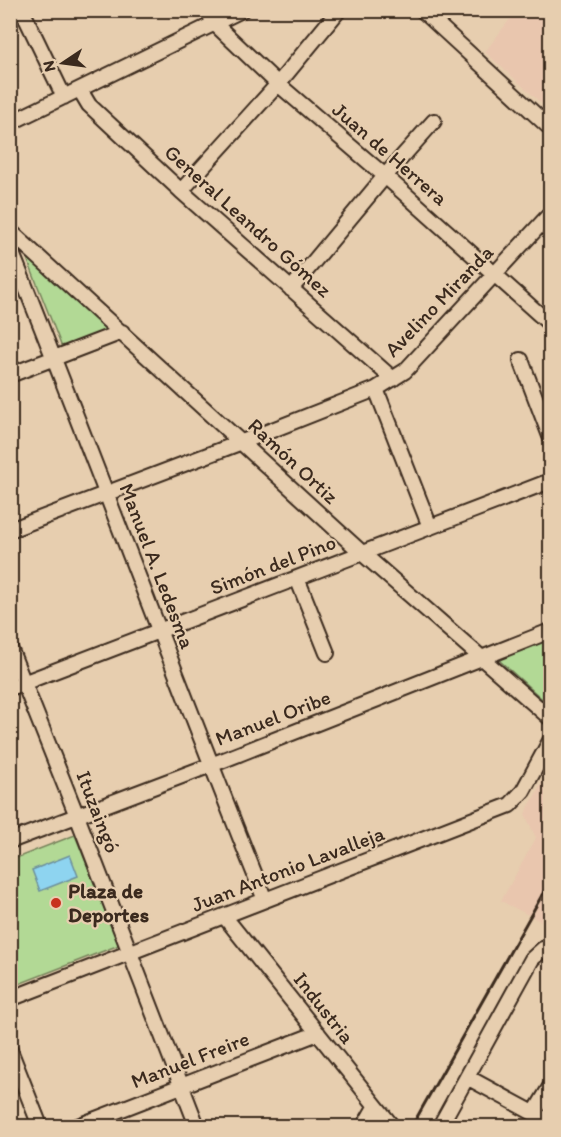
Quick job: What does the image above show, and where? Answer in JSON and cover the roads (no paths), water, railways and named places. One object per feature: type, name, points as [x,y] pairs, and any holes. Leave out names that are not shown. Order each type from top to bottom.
[{"type":"street","points":[[22,10],[64,97]]},
{"type":"street","name":"Juan de Herrera","points":[[207,10],[214,24],[278,84],[385,176],[550,324]]},
{"type":"street","points":[[10,123],[242,10]]},
{"type":"street","points":[[181,191],[278,84],[339,10]]},
{"type":"street","points":[[422,10],[550,128]]},
{"type":"street","name":"General Leandro Gómez","points":[[80,90],[89,105],[181,191],[393,379]]},
{"type":"street","points":[[291,289],[434,121]]},
{"type":"street","name":"Avelino Miranda","points":[[10,530],[376,389],[405,371],[420,356],[550,214]]},
{"type":"street","name":"Ramón Ortiz","points":[[10,231],[362,553],[550,718]]},
{"type":"street","name":"Manuel A. Ledesma","points":[[10,248],[265,900]]},
{"type":"street","points":[[10,375],[122,332]]},
{"type":"street","points":[[521,360],[550,436]]},
{"type":"street","points":[[376,389],[430,527]]},
{"type":"street","name":"Simón del Pino","points":[[10,688],[550,481]]},
{"type":"street","points":[[297,578],[327,653]]},
{"type":"street","name":"Manuel Oribe","points":[[10,841],[550,632]]},
{"type":"street","name":"Ituzaingó","points":[[10,648],[196,1126]]},
{"type":"street","name":"Juan Antonio Lavalleja","points":[[10,999],[510,805],[523,791],[550,741]]},
{"type":"street","name":"Industria","points":[[224,916],[392,1126]]},
{"type":"street","points":[[440,1126],[532,959],[547,948],[550,935]]},
{"type":"street","name":"Manuel Freire","points":[[78,1126],[318,1033]]},
{"type":"street","points":[[10,1050],[40,1126]]},
{"type":"street","points":[[467,1077],[550,1122]]},
{"type":"street","points":[[535,1112],[550,1087]]},
{"type":"street","points":[[364,1126],[375,1107]]},
{"type":"water","points":[[70,855],[78,876],[40,891],[32,870]]},
{"type":"railway","points":[[412,1126],[550,881]]},
{"type":"place","name":"Plaza de Deportes","points":[[56,903]]}]
